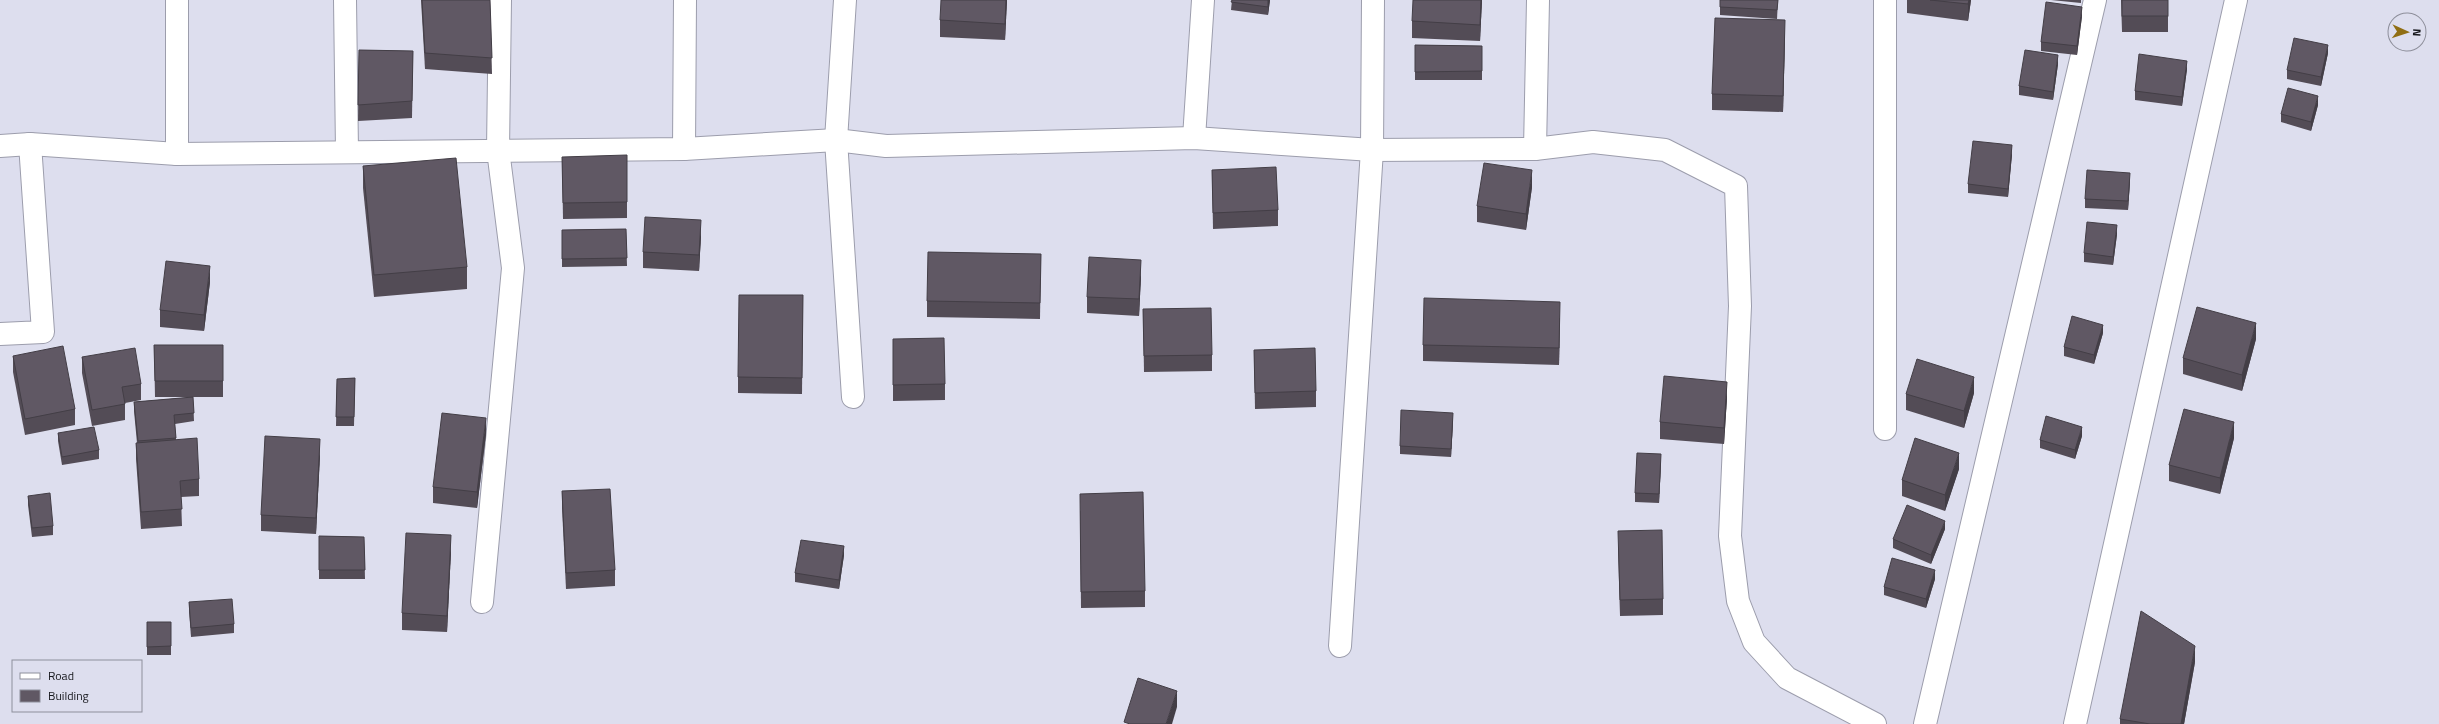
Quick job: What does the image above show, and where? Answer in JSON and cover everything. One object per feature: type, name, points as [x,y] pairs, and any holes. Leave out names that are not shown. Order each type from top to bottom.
[{"type":"street","points":[[176,154],[177,0]]},
{"type":"street","points":[[345,0],[347,151]]},
{"type":"street","points":[[482,602],[513,268],[498,150],[500,0]]},
{"type":"street","points":[[684,149],[685,0]]},
{"type":"street","points":[[845,0],[836,140],[853,397]]},
{"type":"street","points":[[1194,138],[1203,0]]},
{"type":"street","points":[[1340,646],[1372,150],[1373,0]]},
{"type":"street","points":[[1535,149],[1538,0]]},
{"type":"street","points":[[1885,0],[1886,429]]},
{"type":"street","points":[[1925,724],[2095,0]]},
{"type":"street","points":[[2075,724],[2236,0]]},
{"type":"street","points":[[0,146],[30,144],[176,154],[347,151],[684,149],[836,140],[886,146],[1194,138],[1372,150],[1535,149],[1592,142],[1665,150],[1736,186],[1740,306],[1730,536],[1738,601],[1754,642],[1787,678],[1875,724]]},
{"type":"street","points":[[0,334],[43,332],[30,144]]},
{"type":"building","points":[[422,0],[490,0],[492,58],[425,53]]},
{"type":"building","points":[[941,0],[1006,0],[1005,24],[940,20]]},
{"type":"building","points":[[1232,0],[1268,0],[1268,7],[1231,2]]},
{"type":"building","points":[[1413,0],[1481,0],[1480,25],[1412,21]]},
{"type":"building","points":[[1720,0],[1778,0],[1777,10],[1720,7]]},
{"type":"building","points":[[1930,0],[1969,0],[1968,4]]},
{"type":"building","points":[[2122,0],[2168,0],[2168,16],[2122,16]]},
{"type":"building","points":[[2046,2],[2082,7],[2077,46],[2041,42]]},
{"type":"building","points":[[1715,18],[1785,20],[1783,96],[1712,94]]},
{"type":"building","points":[[2294,38],[2328,45],[2321,77],[2287,70]]},
{"type":"building","points":[[1415,45],[1482,46],[1482,71],[1415,72]]},
{"type":"building","points":[[359,50],[413,51],[412,101],[358,105]]},
{"type":"building","points":[[2025,50],[2058,55],[2053,92],[2019,86]]},
{"type":"building","points":[[2139,54],[2187,61],[2182,97],[2135,91]]},
{"type":"building","points":[[2288,88],[2318,96],[2311,122],[2281,114]]},
{"type":"building","points":[[1973,141],[2012,145],[2008,189],[1968,184]]},
{"type":"building","points":[[627,155],[627,202],[563,203],[562,157]]},
{"type":"building","points":[[456,158],[467,267],[374,275],[363,166]]},
{"type":"building","points":[[1484,163],[1532,170],[1526,214],[1477,206]]},
{"type":"building","points":[[1276,167],[1278,210],[1213,213],[1212,170]]},
{"type":"building","points":[[2087,170],[2130,173],[2128,201],[2085,199]]},
{"type":"building","points":[[645,217],[701,220],[699,255],[643,252]]},
{"type":"building","points":[[2087,222],[2117,225],[2113,257],[2084,253]]},
{"type":"building","points":[[626,229],[627,258],[562,259],[562,230]]},
{"type":"building","points":[[928,252],[1041,254],[1040,303],[927,301]]},
{"type":"building","points":[[1089,257],[1141,260],[1139,299],[1087,297]]},
{"type":"building","points":[[166,261],[210,266],[204,315],[160,310]]},
{"type":"building","points":[[739,295],[803,295],[802,378],[738,377]]},
{"type":"building","points":[[1424,298],[1560,302],[1559,348],[1423,345]]},
{"type":"building","points":[[2197,307],[2256,323],[2242,375],[2183,358]]},
{"type":"building","points":[[1211,308],[1212,355],[1144,356],[1143,309]]},
{"type":"building","points":[[2072,316],[2103,325],[2094,355],[2064,347]]},
{"type":"building","points":[[944,338],[945,384],[893,385],[893,339]]},
{"type":"building","points":[[154,345],[223,345],[223,381],[155,381]]},
{"type":"building","points":[[63,346],[75,409],[25,419],[13,356]]},
{"type":"building","points":[[135,348],[141,384],[122,387],[125,404],[92,410],[82,357]]},
{"type":"building","points":[[1315,348],[1316,391],[1255,393],[1254,350]]},
{"type":"building","points":[[1917,359],[1974,377],[1964,411],[1906,394]]},
{"type":"building","points":[[1664,376],[1727,382],[1724,428],[1660,422]]},
{"type":"building","points":[[355,378],[354,417],[336,417],[337,379]]},
{"type":"building","points":[[193,397],[194,413],[174,415],[176,438],[138,441],[134,402]]},
{"type":"building","points":[[2184,409],[2234,422],[2220,478],[2169,465]]},
{"type":"building","points":[[1401,410],[1453,413],[1451,449],[1400,446]]},
{"type":"building","points":[[442,413],[486,418],[477,492],[433,487]]},
{"type":"building","points":[[2046,416],[2082,427],[2075,450],[2040,440]]},
{"type":"building","points":[[94,427],[99,450],[62,457],[58,433]]},
{"type":"building","points":[[265,436],[320,439],[316,518],[261,515]]},
{"type":"building","points":[[197,438],[199,479],[180,481],[182,509],[141,512],[136,443]]},
{"type":"building","points":[[1915,438],[1959,453],[1945,495],[1902,480]]},
{"type":"building","points":[[1637,453],[1661,454],[1659,494],[1635,493]]},
{"type":"building","points":[[610,489],[615,570],[566,573],[562,491]]},
{"type":"building","points":[[1143,492],[1145,591],[1081,592],[1080,494]]},
{"type":"building","points":[[50,493],[53,526],[32,528],[28,496]]},
{"type":"building","points":[[1907,505],[1945,521],[1931,555],[1893,539]]},
{"type":"building","points":[[1662,530],[1663,599],[1620,600],[1618,531]]},
{"type":"building","points":[[406,533],[451,535],[447,616],[402,613]]},
{"type":"building","points":[[319,536],[364,537],[365,570],[319,570]]},
{"type":"building","points":[[801,540],[844,546],[839,580],[795,573]]},
{"type":"building","points":[[1892,558],[1935,570],[1926,599],[1884,587]]},
{"type":"building","points":[[232,599],[234,624],[191,628],[189,602]]},
{"type":"building","points":[[2141,611],[2195,646],[2181,724],[2150,724],[2120,719]]},
{"type":"building","points":[[147,622],[171,622],[171,646],[147,647]]},
{"type":"building","points":[[1138,678],[1177,691],[1166,724],[1130,724],[1124,722]]}]
